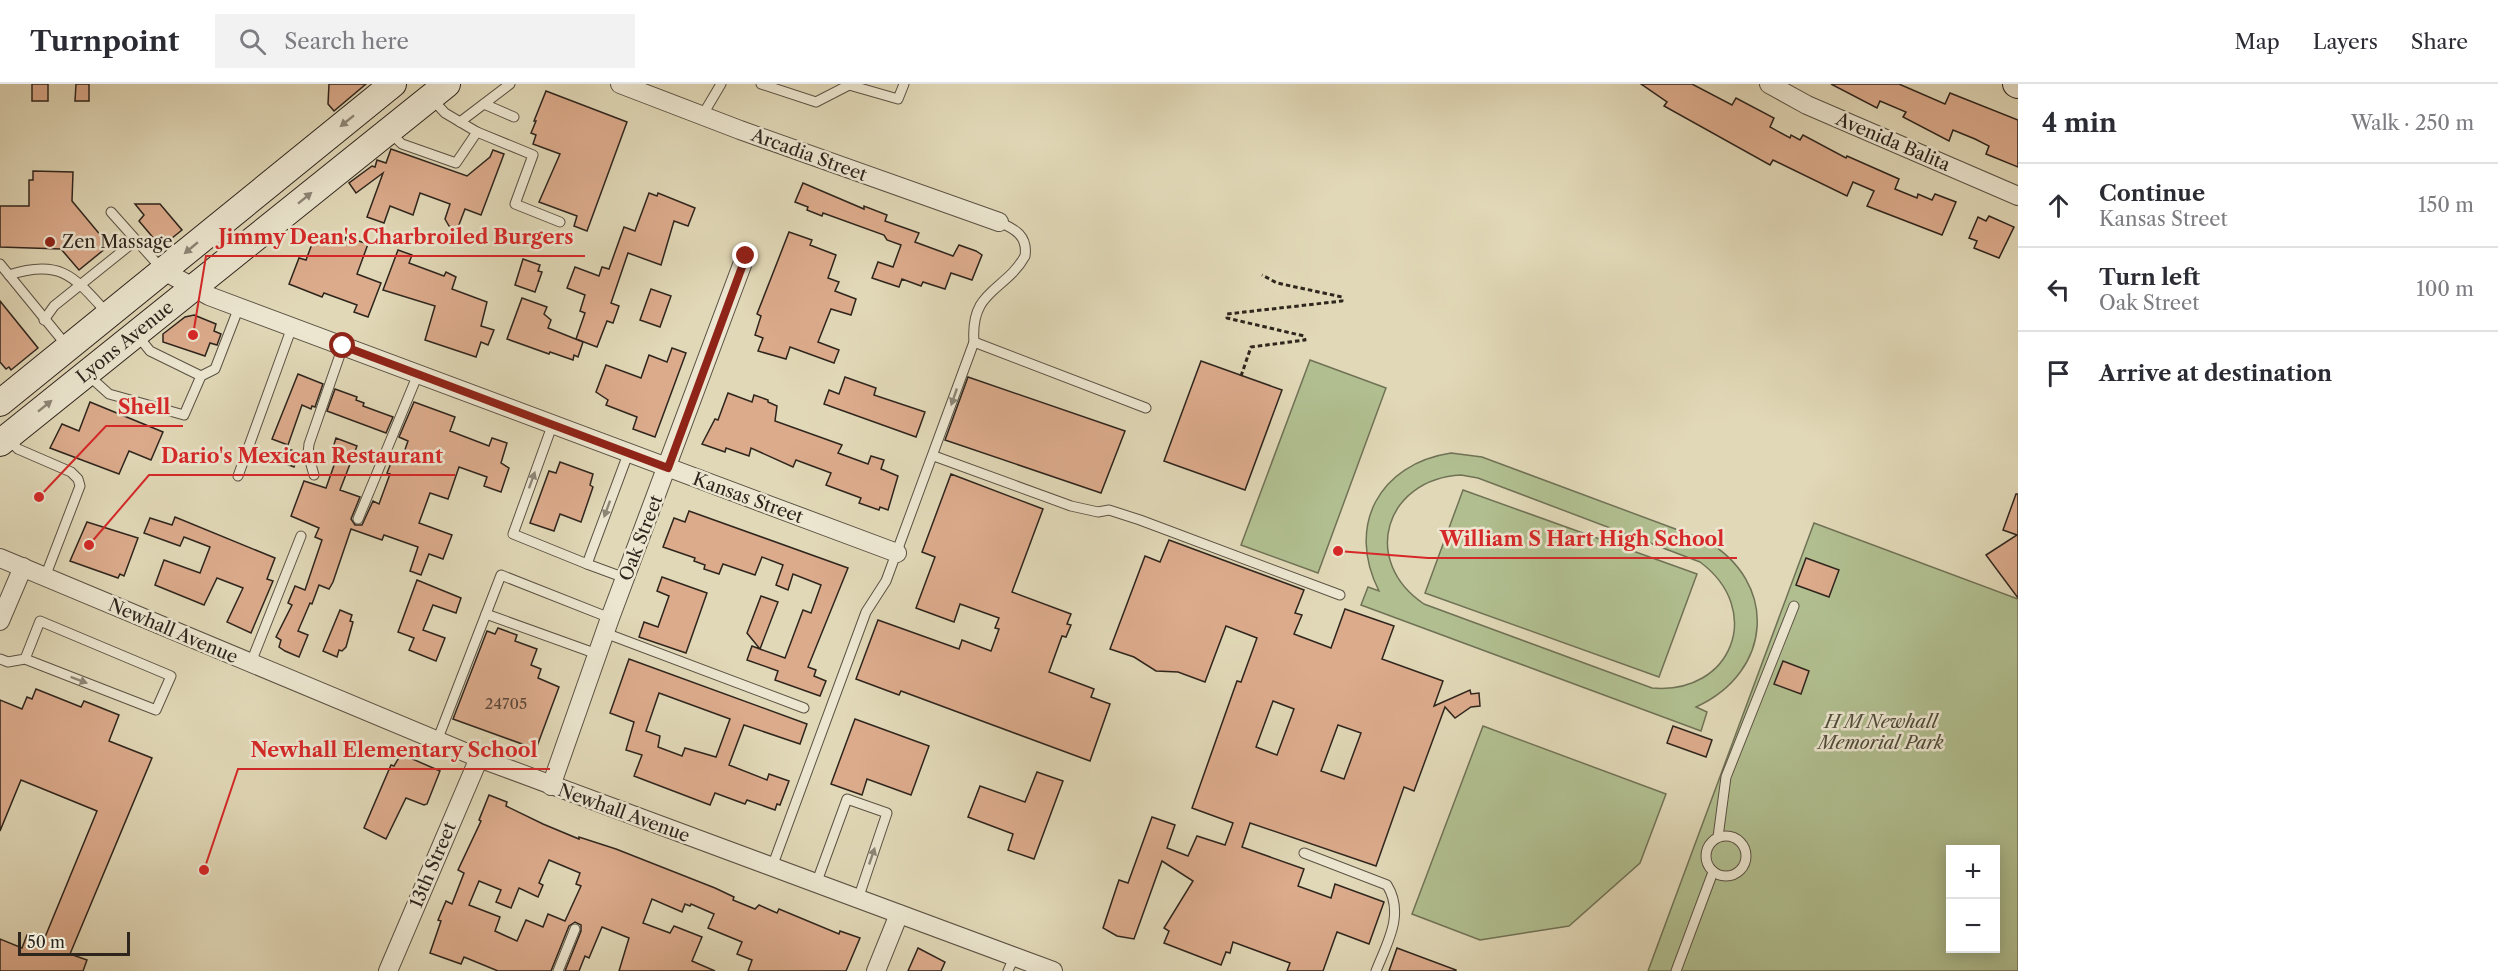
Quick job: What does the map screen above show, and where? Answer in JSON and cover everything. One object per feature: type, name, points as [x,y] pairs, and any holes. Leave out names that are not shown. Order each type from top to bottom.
[{"type":"main road","name":"Lyons Avenue","points":[[0,401],[393,84]]},
{"type":"main road","name":"Lyons Avenue","points":[[3,440],[438,91]]},
{"type":"street","name":"Arcadia Street","points":[[620,84],[647,89],[702,116],[999,222]]},
{"type":"street","name":"Avenida Balita","points":[[1770,84],[1807,105],[2018,196]]},
{"type":"street","name":"Oak Street","points":[[551,786],[607,626],[746,256]]},
{"type":"street","name":"Kansas Street","points":[[164,271],[194,288],[239,307],[552,426],[897,553]]},
{"type":"street","name":"Newhall Avenue","points":[[0,558],[437,742],[899,914],[1011,964],[1053,971]]},
{"type":"street","points":[[0,621],[22,567]]},
{"type":"street","name":"13th Street","points":[[393,970],[479,758]]},
{"type":"street","points":[[876,971],[899,914]]},
{"type":"lane","points":[[460,122],[510,84]]},
{"type":"lane","points":[[702,116],[721,84]]},
{"type":"lane","points":[[761,84],[816,102],[849,85],[898,99],[904,84]]},
{"type":"lane","points":[[438,91],[445,113],[477,132],[533,154],[514,204],[560,222]]},
{"type":"lane","points":[[484,104],[514,117]]},
{"type":"lane","points":[[388,132],[402,144],[456,163],[477,132]]},
{"type":"lane","points":[[111,212],[164,271]]},
{"type":"lane","points":[[772,867],[866,612],[886,581],[934,456],[974,342],[973,324],[982,300],[1025,256],[1026,248],[1019,233],[999,222]]},
{"type":"lane","points":[[44,320],[54,306],[82,286],[135,241]]},
{"type":"lane","points":[[0,264],[68,348]]},
{"type":"lane","points":[[9,275],[39,267],[74,277],[109,315]]},
{"type":"lane","points":[[86,373],[109,394],[184,415],[201,376],[214,369],[239,307]]},
{"type":"lane","points":[[238,476],[292,327]]},
{"type":"lane","points":[[135,333],[150,351],[201,376]]},
{"type":"lane","points":[[974,342],[1146,408]]},
{"type":"lane","points":[[314,475],[308,454],[309,444],[343,346]]},
{"type":"lane","points":[[358,519],[418,374]]},
{"type":"lane","points":[[552,426],[513,534],[625,578]]},
{"type":"lane","points":[[3,440],[71,472],[78,479],[80,486],[45,577]]},
{"type":"lane","points":[[587,564],[628,454]]},
{"type":"lane","points":[[934,456],[1071,506],[1098,512],[1109,510],[1140,520],[1340,596]]},
{"type":"lane","points":[[250,665],[301,536]]},
{"type":"lane","points":[[437,742],[501,575],[607,626],[804,708]]},
{"type":"lane","points":[[1718,837],[1732,836],[1744,845],[1747,859],[1740,871],[1727,877],[1713,872],[1706,860],[1708,847],[1718,837],[1726,777],[1794,606]]},
{"type":"lane","points":[[486,614],[597,654]]},
{"type":"lane","points":[[0,659],[8,662],[25,659],[156,710],[171,676],[40,621],[25,659]]},
{"type":"lane","points":[[816,884],[847,799],[887,813],[858,899]]},
{"type":"lane","points":[[1304,853],[1383,882],[1390,891],[1396,907],[1396,918],[1376,971]]},
{"type":"lane","points":[[1676,971],[1713,872]]},
{"type":"lane","points":[[558,971],[574,928]]},
{"type":"path","points":[[1241,376],[1251,347],[1305,340],[1305,336],[1227,318],[1227,314],[1342,301],[1342,297],[1277,283],[1262,275]]},
{"type":"green space","points":[[1310,360],[1386,388],[1318,573],[1241,545]]},
{"type":"green space","points":[[1451,453],[1482,457],[1705,540],[1729,558],[1746,579],[1755,602],[1757,626],[1752,650],[1740,672],[1722,691],[1696,707],[1707,712],[1701,731],[1361,605],[1368,587],[1379,591],[1370,567],[1366,544],[1368,522],[1376,502],[1388,484],[1405,470],[1426,459]],"holes":[[[1461,475],[1478,478],[1700,562],[1720,581],[1731,603],[1734,625],[1730,646],[1719,664],[1702,678],[1680,687],[1652,688],[1424,604],[1404,586],[1392,566],[1388,545],[1390,525],[1399,506],[1414,491],[1435,480]]]},
{"type":"green space","points":[[1463,490],[1697,574],[1659,677],[1425,593]]},
{"type":"green space","name":"H M Newhall Memorial Park","points":[[1814,523],[2018,599],[2018,971],[1648,971]]},
{"type":"green space","points":[[1483,726],[1666,794],[1640,863],[1569,926],[1480,940],[1412,914]]},
{"type":"building","points":[[32,84],[48,84],[48,101],[32,101]]},
{"type":"building","points":[[76,84],[89,84],[89,101],[75,101]]},
{"type":"building","points":[[329,84],[366,84],[334,111],[328,104]]},
{"type":"building","points":[[1641,84],[1692,84],[1732,105],[1736,98],[1774,118],[1770,127],[1790,138],[1791,135],[1800,140],[1803,135],[1846,158],[1847,156],[1899,179],[1895,189],[1917,198],[1918,194],[1932,200],[1935,194],[1956,202],[1942,235],[1867,206],[1874,191],[1853,182],[1847,196],[1773,160],[1770,165],[1664,106],[1667,102]]},
{"type":"building","points":[[1831,84],[1899,84],[1945,104],[1950,93],[2018,120],[2018,167],[1986,154],[1989,146],[1975,139],[1953,130],[1949,141],[1903,117],[1906,112],[1880,101],[1877,108]]},
{"type":"building","points":[[546,91],[627,122],[587,231],[574,226],[577,216],[539,202],[560,154],[533,144],[536,135],[531,133]]},
{"type":"building","points":[[391,149],[467,176],[490,157],[493,150],[504,154],[481,215],[465,209],[457,230],[449,226],[445,219],[450,204],[420,193],[413,215],[390,206],[384,223],[367,217],[383,173],[356,193],[349,183],[372,166],[375,167],[377,160],[386,163]]},
{"type":"building","points":[[33,171],[73,172],[72,201],[107,243],[103,245],[106,248],[79,270],[61,249],[0,247],[0,206],[29,206],[29,180],[33,180]]},
{"type":"building","points":[[803,183],[864,209],[864,206],[887,215],[885,221],[919,233],[915,242],[953,256],[959,245],[976,251],[982,255],[972,280],[951,273],[945,289],[923,282],[921,286],[902,279],[899,287],[872,278],[878,262],[893,267],[901,245],[887,240],[884,235],[823,213],[822,216],[807,210],[808,207],[795,202]]},
{"type":"building","points":[[649,193],[657,196],[658,193],[695,208],[688,226],[674,221],[661,265],[628,253],[611,303],[619,306],[613,323],[607,321],[597,347],[576,339],[585,313],[580,311],[585,295],[567,288],[575,267],[599,276],[602,267],[609,269],[624,227],[635,231]]},
{"type":"building","points":[[135,204],[160,204],[182,230],[161,247],[139,221],[144,215]]},
{"type":"building","points":[[1989,216],[2014,227],[1999,258],[1974,248],[1977,241],[1969,238],[1978,217],[1986,221]]},
{"type":"building","points":[[789,232],[812,240],[810,245],[836,255],[828,278],[839,282],[835,291],[856,299],[851,315],[831,309],[818,342],[839,350],[834,363],[790,347],[786,359],[758,351],[763,338],[755,335],[761,316],[757,314]]},
{"type":"building","points":[[315,236],[343,245],[346,237],[368,244],[357,274],[381,283],[368,317],[354,312],[357,305],[324,293],[322,297],[289,284],[299,258],[306,260]]},
{"type":"building","points":[[398,250],[412,255],[409,263],[444,276],[446,272],[456,277],[452,289],[487,302],[481,326],[494,330],[488,345],[481,342],[476,357],[425,340],[435,306],[383,290]]},
{"type":"building","points":[[523,259],[540,265],[538,271],[542,272],[535,292],[515,285]]},
{"type":"building","points":[[651,289],[671,296],[660,327],[640,320]]},
{"type":"building","points":[[522,298],[547,307],[544,314],[551,320],[548,328],[583,342],[578,357],[574,355],[573,360],[550,352],[549,354],[507,339]]},
{"type":"building","points":[[0,301],[38,348],[11,370],[9,367],[6,369],[0,362]]},
{"type":"building","points":[[194,315],[216,324],[214,331],[221,334],[217,345],[210,343],[205,356],[163,342],[163,334],[185,317]]},
{"type":"building","points":[[672,348],[686,353],[655,437],[633,429],[637,417],[606,405],[608,400],[596,392],[606,365],[641,378],[649,355],[667,362]]},
{"type":"building","points":[[1201,361],[1282,390],[1245,490],[1164,461]]},
{"type":"building","points":[[298,374],[323,384],[315,407],[312,406],[311,409],[302,405],[288,445],[272,439]]},
{"type":"building","points":[[845,377],[876,388],[874,395],[925,412],[916,437],[824,404],[829,390],[839,394]]},
{"type":"building","points":[[968,377],[1125,431],[1101,493],[945,440]]},
{"type":"building","points":[[335,389],[357,397],[356,400],[364,403],[363,406],[393,417],[386,433],[327,411]]},
{"type":"building","points":[[728,393],[752,402],[754,395],[768,400],[777,406],[775,421],[842,445],[838,453],[868,464],[871,456],[884,460],[881,469],[898,476],[888,510],[880,507],[879,510],[859,503],[861,498],[826,485],[831,473],[796,460],[793,467],[751,448],[749,456],[726,448],[725,452],[702,444],[715,419],[718,420]]},
{"type":"building","points":[[90,402],[163,432],[151,460],[129,451],[119,474],[50,448],[62,424],[79,431]]},
{"type":"building","points":[[414,402],[455,417],[450,431],[489,446],[492,438],[507,443],[501,463],[509,468],[501,492],[484,486],[487,477],[459,467],[448,499],[430,493],[419,523],[452,535],[443,559],[429,554],[421,575],[410,571],[418,547],[384,535],[382,540],[351,529],[333,582],[329,589],[319,585],[298,631],[308,635],[299,657],[285,651],[279,647],[281,640],[276,637],[292,605],[288,603],[295,586],[305,590],[322,540],[315,537],[319,528],[291,516],[304,481],[326,488],[338,454],[332,451],[336,438],[357,446],[340,490],[360,497],[351,519],[355,525],[362,525],[373,501],[379,504],[393,458],[401,461],[408,441],[399,437]]},
{"type":"building","points":[[286,448],[299,453],[294,467],[281,462]]},
{"type":"building","points":[[560,462],[593,474],[590,485],[593,487],[581,522],[560,514],[554,531],[530,523],[549,471],[556,473]]},
{"type":"building","points":[[951,474],[1043,509],[1012,592],[1071,614],[1067,624],[1071,625],[1066,637],[1062,636],[1049,672],[1094,689],[1091,697],[1110,704],[1090,761],[901,691],[899,695],[856,679],[878,620],[959,649],[962,640],[991,651],[999,629],[995,628],[999,618],[960,604],[954,622],[916,608],[935,557],[922,552]]},
{"type":"building","points":[[2016,494],[2018,494],[2018,598],[1986,555],[2017,535],[2003,530]]},
{"type":"building","points":[[689,511],[848,568],[808,667],[816,670],[814,676],[826,681],[820,696],[775,680],[778,671],[747,660],[752,646],[785,658],[803,610],[811,613],[821,585],[793,574],[788,590],[776,585],[783,565],[762,557],[755,575],[723,564],[719,574],[704,569],[705,565],[694,561],[695,558],[663,547],[674,518],[685,522]]},
{"type":"building","points":[[175,517],[275,558],[267,579],[273,581],[251,633],[227,622],[243,588],[217,578],[204,605],[155,585],[164,560],[200,573],[210,547],[184,537],[180,546],[144,533],[150,518],[172,525]]},
{"type":"building","points":[[87,522],[138,538],[124,576],[120,574],[118,578],[70,561]]},
{"type":"building","points":[[1169,540],[1304,590],[1295,613],[1302,615],[1294,634],[1331,648],[1345,609],[1394,626],[1382,659],[1443,681],[1434,706],[1470,690],[1471,694],[1479,693],[1480,706],[1471,707],[1455,718],[1445,707],[1414,791],[1404,787],[1376,866],[1250,823],[1242,847],[1304,869],[1298,886],[1331,898],[1335,884],[1384,902],[1369,944],[1337,932],[1323,971],[1287,971],[1290,963],[1233,942],[1230,953],[1226,952],[1221,965],[1164,943],[1169,931],[1164,928],[1193,881],[1162,861],[1134,939],[1117,936],[1103,928],[1119,880],[1128,883],[1152,817],[1175,825],[1167,848],[1188,856],[1197,836],[1225,845],[1233,823],[1192,808],[1237,681],[1241,682],[1257,638],[1226,626],[1205,682],[1178,672],[1156,671],[1134,657],[1110,649],[1145,556],[1160,562]],"holes":[[[1273,701],[1294,709],[1277,755],[1256,747]],[[1338,725],[1361,733],[1344,779],[1321,771]]]},
{"type":"building","points":[[1806,558],[1839,570],[1829,597],[1796,585]]},
{"type":"building","points":[[662,577],[707,593],[686,653],[639,637],[644,622],[658,627],[669,596],[657,591]]},
{"type":"building","points":[[417,580],[461,598],[456,613],[433,605],[423,630],[445,638],[436,661],[409,650],[414,638],[398,632]]},
{"type":"building","points":[[761,596],[778,602],[760,649],[747,633]]},
{"type":"building","points":[[340,610],[352,615],[350,621],[353,622],[346,647],[342,651],[339,650],[337,657],[323,651]]},
{"type":"building","points":[[498,628],[517,635],[515,641],[537,649],[531,665],[541,669],[538,678],[559,687],[536,749],[453,719],[487,631],[495,634]]},
{"type":"building","points":[[629,659],[807,724],[800,744],[744,725],[729,765],[767,780],[769,774],[789,781],[780,805],[777,804],[775,810],[747,800],[745,804],[715,793],[710,805],[634,776],[642,755],[626,750],[634,722],[610,713]],"holes":[[[659,693],[730,719],[716,757],[685,748],[682,756],[658,747],[660,736],[646,731]]]},
{"type":"building","points":[[1783,661],[1809,671],[1801,694],[1774,684]]},
{"type":"building","points":[[36,689],[81,707],[84,701],[119,715],[109,741],[152,758],[70,954],[87,960],[83,971],[0,971],[0,939],[22,948],[27,935],[43,942],[97,811],[21,780],[0,831],[0,700],[22,709],[27,697],[32,699]]},
{"type":"building","points":[[855,719],[929,746],[911,795],[867,779],[862,795],[831,784]]},
{"type":"building","points":[[1673,726],[1712,740],[1706,757],[1667,743]]},
{"type":"building","points":[[401,754],[440,771],[427,804],[406,798],[386,839],[364,828],[391,765],[394,766]]},
{"type":"building","points":[[1037,772],[1063,781],[1034,859],[1008,850],[1013,834],[968,817],[980,786],[1025,802]]},
{"type":"building","points":[[489,795],[507,802],[506,806],[543,824],[579,839],[579,837],[616,849],[715,888],[734,897],[733,900],[755,909],[759,905],[777,913],[779,909],[839,934],[840,931],[860,938],[846,971],[748,971],[752,960],[737,954],[742,942],[708,928],[714,914],[691,904],[690,906],[685,904],[682,912],[652,899],[643,923],[670,933],[674,926],[702,937],[692,961],[715,971],[619,971],[629,938],[602,927],[589,958],[585,956],[579,971],[565,971],[581,931],[581,925],[575,922],[569,926],[551,971],[498,971],[464,957],[461,964],[430,953],[441,921],[438,920],[446,901],[452,904],[464,873],[458,870],[481,821],[479,820]],"holes":[[[549,860],[580,873],[576,884],[581,886],[565,921],[548,914],[543,927],[526,920],[517,941],[495,931],[500,917],[469,905],[479,881],[501,890],[496,902],[511,908],[519,888],[538,897],[543,885],[539,883]]]},
{"type":"building","points":[[918,948],[945,962],[941,971],[908,971]]},
{"type":"building","points":[[1397,948],[1456,970],[1456,971],[1389,971]]},
{"type":"place","name":"Zen Massage","points":[[50,242]]},
{"type":"place","name":"Jimmy Dean's Charbroiled Burgers","points":[[193,335]]},
{"type":"place","name":"Shell","points":[[39,497]]},
{"type":"place","name":"Dario's Mexican Restaurant","points":[[89,545]]},
{"type":"place","name":"William S Hart High School","points":[[1338,551]]},
{"type":"place","name":"Newhall Elementary School","points":[[204,870]]},
{"type":"route","points":[[343,346],[668,468],[746,256]]}]
